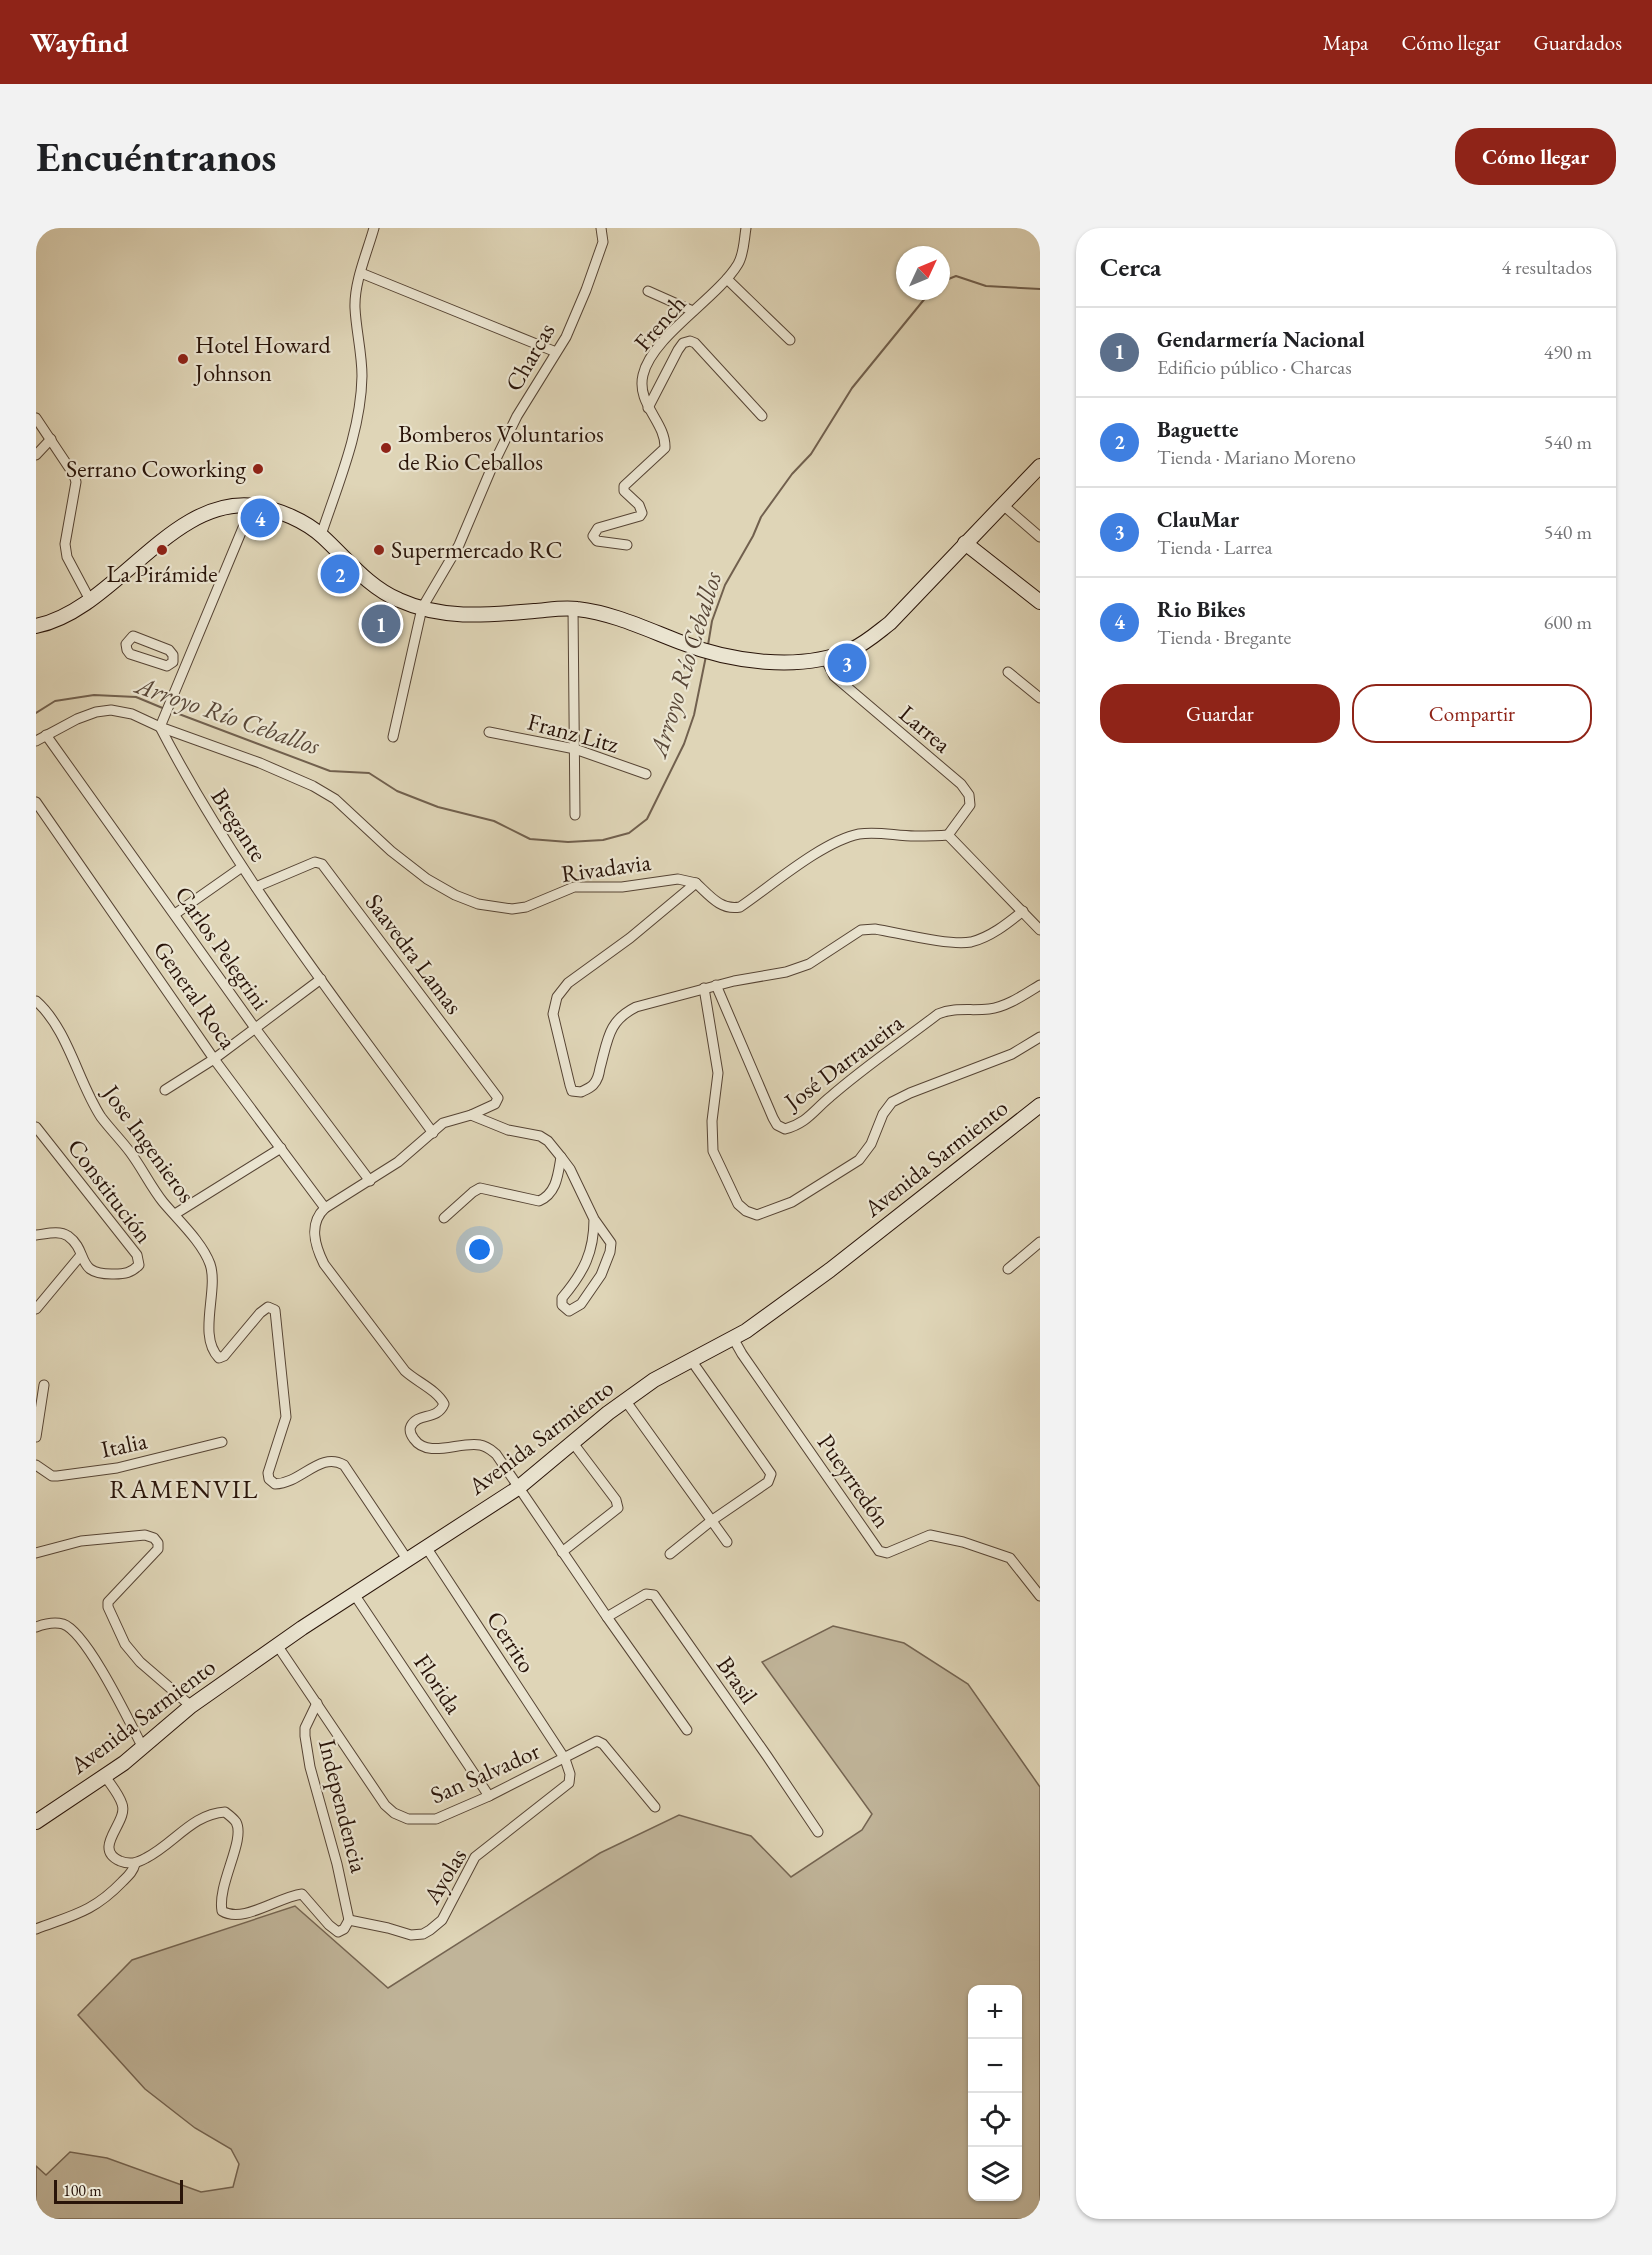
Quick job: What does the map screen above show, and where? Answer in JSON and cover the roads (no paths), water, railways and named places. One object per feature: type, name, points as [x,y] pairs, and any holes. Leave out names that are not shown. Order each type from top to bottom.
[{"type":"street","points":[[321,535],[352,441],[357,415],[362,376],[355,306],[361,273],[375,228]]},
{"type":"street","name":"Charcas","points":[[393,737],[422,608],[459,545],[492,467],[518,417],[566,337],[603,242],[602,228]]},
{"type":"street","name":"French","points":[[627,545],[597,541],[593,536],[598,528],[640,516],[642,513],[639,505],[624,491],[624,486],[664,448],[665,440],[642,391],[643,375],[666,338],[727,279],[739,262],[746,228]]},
{"type":"street","points":[[361,273],[556,352]]},
{"type":"street","points":[[727,279],[790,340]]},
{"type":"street","points":[[648,291],[693,312]]},
{"type":"street","points":[[648,408],[682,343],[690,341],[695,343],[762,416]]},
{"type":"street","points":[[36,418],[70,466],[76,482],[65,544],[70,564],[90,602]]},
{"type":"street","points":[[36,455],[51,439]]},
{"type":"street","points":[[36,626],[56,620],[90,602],[166,536],[216,510],[232,506],[252,506],[286,515],[321,535],[366,579],[398,600],[422,608],[454,615],[475,616],[573,608],[595,611],[636,624],[715,654],[760,662],[825,658],[850,650],[867,641],[890,623],[1040,466]]},
{"type":"street","points":[[1003,505],[1040,537]]},
{"type":"street","points":[[161,724],[252,506]]},
{"type":"street","points":[[965,543],[1040,602]]},
{"type":"street","points":[[573,608],[575,815]]},
{"type":"street","points":[[133,636],[138,637],[169,650],[173,655],[173,662],[167,666],[130,654],[126,644],[133,636]]},
{"type":"street","name":"Larrea","points":[[825,658],[834,676],[961,784],[969,795],[970,805],[948,835]]},
{"type":"street","points":[[173,662],[185,667]]},
{"type":"street","points":[[1008,672],[1040,698]]},
{"type":"street","name":"Rivadavia","points":[[36,741],[77,719],[96,712],[111,710],[132,714],[161,724],[313,786],[335,799],[391,851],[427,879],[455,895],[478,904],[512,909],[526,907],[574,887],[621,887],[678,879],[696,883]]},
{"type":"street","name":"Bregante","points":[[161,724],[205,810],[242,867],[432,1133]]},
{"type":"street","name":"Franz Litz","points":[[489,732],[575,749],[646,774]]},
{"type":"street","name":"Carlos Pelegrini","points":[[46,735],[255,1028],[370,1181]]},
{"type":"street","name":"General Roca","points":[[36,802],[214,1059],[325,1208]]},
{"type":"street","points":[[696,883],[718,903],[732,909],[740,907],[815,855],[858,834],[948,835],[1040,930]]},
{"type":"street","name":"Saavedra Lamas","points":[[256,887],[315,862],[322,864],[498,1098],[495,1104],[471,1115]]},
{"type":"street","points":[[175,914],[242,867]]},
{"type":"street","name":"Rivadavia","points":[[696,883],[630,938],[568,983],[557,997],[553,1014],[572,1091],[581,1092],[592,1086],[598,1078],[610,1032],[623,1014],[636,1007],[716,985],[786,972],[809,964],[861,930],[875,929],[956,944],[973,941],[994,932],[1023,911]]},
{"type":"street","points":[[165,1090],[214,1059],[321,979]]},
{"type":"street","name":"José Darraueira","points":[[716,985],[773,1118],[777,1125],[785,1129],[798,1126],[808,1119],[830,1097],[938,1014],[949,1010],[990,1009],[1002,1006],[1040,985]]},
{"type":"street","points":[[704,988],[718,1073],[712,1121],[713,1151],[738,1204],[746,1211],[757,1215],[792,1202],[860,1160],[871,1144],[883,1114],[892,1102],[1012,1054],[1040,1037]]},
{"type":"street","name":"Jose Ingenieros","points":[[36,1001],[52,1018],[85,1089],[102,1117],[131,1153],[163,1202],[175,1214],[209,1261],[213,1273],[209,1308],[214,1353],[219,1358],[224,1356],[260,1313],[268,1307],[275,1310],[286,1417],[268,1473],[269,1479],[275,1484],[282,1484],[324,1462],[331,1460],[344,1465],[407,1559]]},
{"type":"street","name":"Avenida Sarmiento","points":[[36,1822],[105,1776],[143,1748],[192,1706],[277,1645],[518,1488],[654,1380],[746,1331],[830,1269],[1040,1105]]},
{"type":"street","points":[[594,1218],[594,1241],[589,1256],[581,1273],[562,1298],[562,1305],[569,1311],[581,1304],[606,1266],[610,1244],[594,1218],[570,1169],[548,1141],[540,1136],[508,1130],[471,1115],[443,1123],[370,1181],[325,1208],[318,1214],[316,1247],[324,1264],[405,1371],[420,1384],[436,1392],[444,1404],[442,1409],[434,1415],[418,1419],[412,1424],[410,1430],[417,1443],[427,1449],[465,1444],[482,1445],[496,1454],[687,1730]]},
{"type":"street","name":"Constitución","points":[[36,1127],[137,1255],[139,1265],[126,1274],[100,1275],[86,1265],[74,1242],[67,1235],[59,1233],[36,1235]]},
{"type":"street","points":[[175,1214],[281,1148]]},
{"type":"street","points":[[444,1218],[472,1192],[480,1188],[543,1200],[551,1192],[557,1180],[561,1157]]},
{"type":"street","points":[[1008,1269],[1040,1242]]},
{"type":"street","points":[[36,1309],[81,1255]]},
{"type":"street","name":"Pueyrredón","points":[[734,1338],[742,1354],[879,1551],[887,1553],[930,1534],[963,1542],[1010,1558],[1040,1596]]},
{"type":"street","points":[[670,1554],[711,1521],[768,1482],[771,1474],[691,1360]]},
{"type":"street","points":[[36,1437],[44,1385]]},
{"type":"street","points":[[626,1400],[727,1542]]},
{"type":"street","name":"Italia","points":[[36,1465],[52,1476],[57,1476],[117,1468],[222,1442]]},
{"type":"street","points":[[562,1552],[618,1508],[616,1500],[573,1443]]},
{"type":"street","points":[[36,1553],[81,1540],[145,1535],[154,1538],[158,1542],[158,1549],[115,1593],[108,1602],[108,1607],[125,1644],[140,1662],[192,1706]]},
{"type":"street","name":"Cerrito","points":[[426,1546],[565,1759]]},
{"type":"street","name":"Florida","points":[[354,1594],[489,1796]]},
{"type":"street","name":"Brasil","points":[[607,1617],[646,1594],[654,1595],[818,1832]]},
{"type":"street","points":[[36,1627],[53,1623],[64,1624],[74,1630],[88,1647],[143,1748]]},
{"type":"street","name":"San Salvador","points":[[277,1645],[386,1805],[394,1813],[408,1819],[436,1819],[489,1796],[597,1742],[603,1744],[655,1807]]},
{"type":"street","name":"Independencia","points":[[317,1703],[305,1728],[305,1736],[310,1767],[350,1920]]},
{"type":"street","name":"Ayolas","points":[[350,1920],[411,1935],[423,1934],[430,1930],[442,1920],[476,1857],[569,1783],[570,1774],[565,1759]]},
{"type":"street","points":[[105,1776],[123,1804],[123,1812],[109,1842],[110,1853],[117,1860],[135,1864],[156,1854],[201,1818],[212,1813],[225,1812],[237,1823],[238,1833],[220,1901],[222,1911],[230,1915],[239,1915],[302,1894],[338,1932],[344,1929],[350,1920]]},
{"type":"street","points":[[36,1929],[92,1908],[106,1898],[134,1870],[135,1864]]},
{"type":"waterway","name":"Arroyo Río Ceballos","points":[[950,278],[956,276],[986,286],[1040,289]]},
{"type":"waterway","name":"Arroyo Río Ceballos","points":[[708,645],[712,621],[725,585],[753,536],[761,517],[792,474],[811,454],[852,388],[924,300]]},
{"type":"waterway","name":"Arroyo Río Ceballos","points":[[171,711],[330,771],[369,773],[397,791],[438,807],[494,821],[530,839],[568,842],[603,840],[629,833],[647,819],[684,744],[694,715],[706,656]]},
{"type":"waterway","name":"Arroyo Río Ceballos","points":[[36,713],[55,701],[94,695],[136,697],[165,709]]},
{"type":"place","name":"Hotel Howard Johnson","points":[[183,359]]},
{"type":"place","name":"Bomberos Voluntarios de Rio Ceballos","points":[[386,448]]},
{"type":"place","name":"Serrano Coworking","points":[[258,469]]},
{"type":"place","name":"Rio Bikes","points":[[260,518]]},
{"type":"place","name":"La Pirámide","points":[[162,550]]},
{"type":"place","name":"Supermercado RC","points":[[379,550]]},
{"type":"place","name":"Baguette","points":[[340,574]]},
{"type":"place","name":"Gendarmería Nacional","points":[[381,624]]},
{"type":"place","name":"ClauMar","points":[[847,663]]},
{"type":"district","name":"RAMENVIL","points":[[184,1489]]}]
